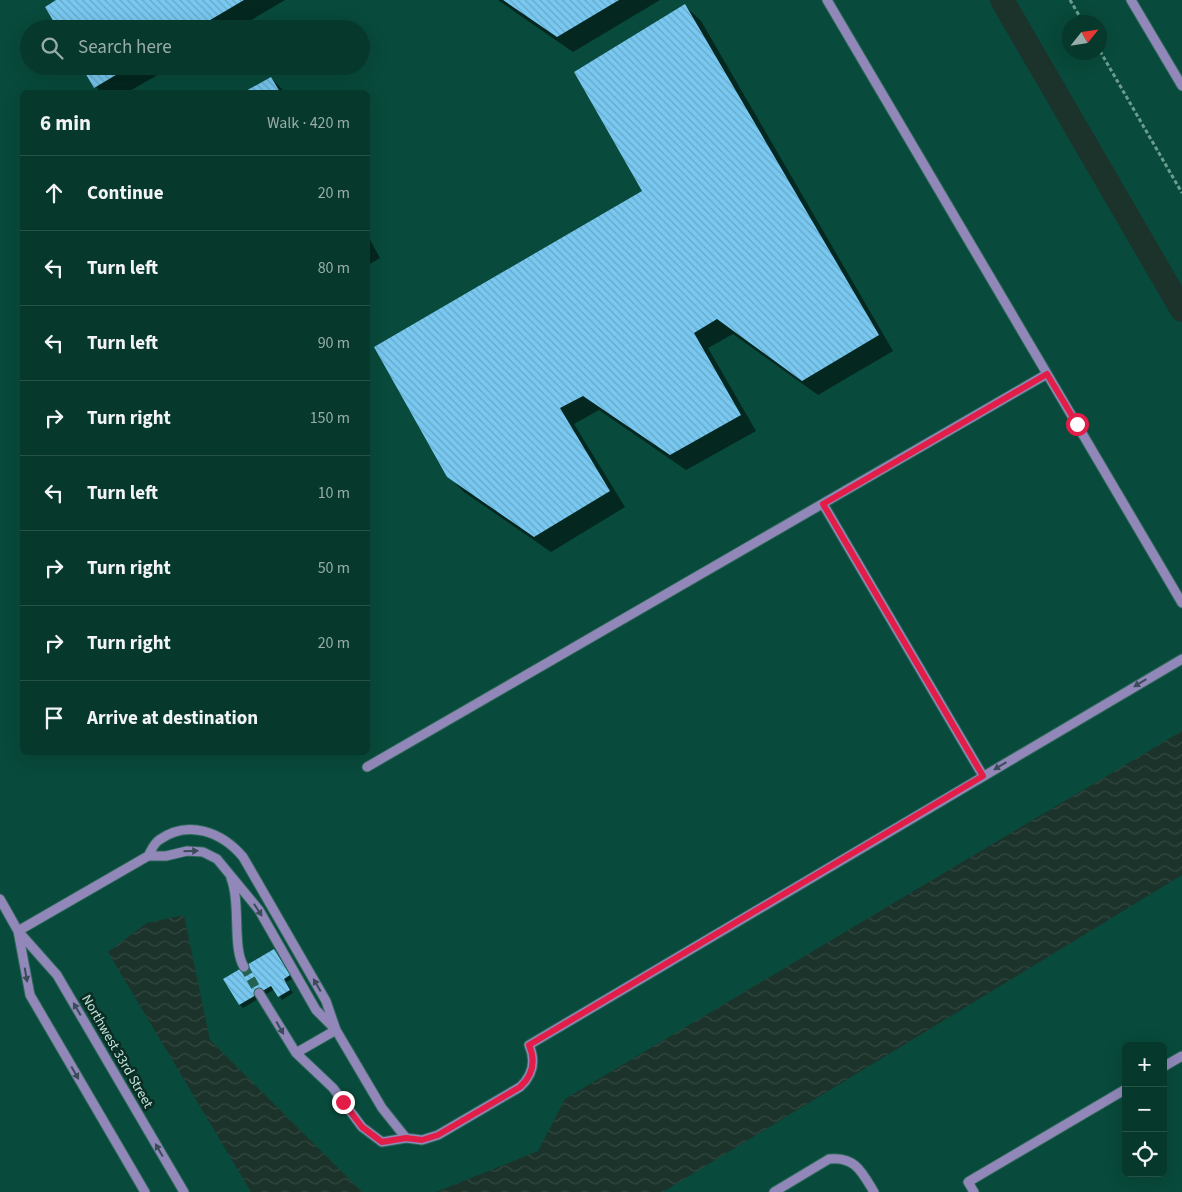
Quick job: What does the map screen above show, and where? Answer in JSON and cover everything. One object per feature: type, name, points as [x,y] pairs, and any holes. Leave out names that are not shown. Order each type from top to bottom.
[{"type":"street","points":[[827,0],[1182,603]]},
{"type":"street","points":[[1131,0],[1182,86]]},
{"type":"street","points":[[367,767],[1047,374]]},
{"type":"street","points":[[823,504],[983,776]]},
{"type":"street","points":[[259,993],[296,1053],[333,1088],[362,1127],[374,1138],[382,1142],[406,1138],[422,1140],[438,1135],[520,1087],[528,1080],[532,1070],[532,1052],[529,1045],[1182,658]]},
{"type":"street","points":[[18,931],[148,856],[158,841],[184,830],[208,832],[233,846],[243,857],[326,1001],[336,1030],[382,1108],[406,1138]]},
{"type":"street","points":[[148,856],[166,856],[186,850],[203,852],[217,859],[259,910],[316,1010],[336,1030]]},
{"type":"street","points":[[228,871],[237,900],[239,954],[244,967]]},
{"type":"street","name":"Northwest 33rd Street","points":[[0,899],[18,931],[57,975],[184,1192]]},
{"type":"street","name":"Northwest 33rd Street","points":[[18,931],[30,995],[145,1192]]},
{"type":"street","points":[[296,1053],[336,1030]]},
{"type":"street","points":[[1167,1065],[1182,1056]]},
{"type":"street","points":[[974,1192],[968,1182],[1122,1091]]},
{"type":"street","points":[[774,1192],[829,1158],[840,1158],[856,1165],[874,1192]]},
{"type":"path","points":[[1070,0],[1079,15]]},
{"type":"path","points":[[1105,60],[1182,193]]},
{"type":"water","points":[[1182,731],[1182,875],[663,1192],[436,1192],[538,1151],[565,1099]]},
{"type":"water","points":[[184,915],[210,1040],[362,1192],[251,1192],[108,952],[147,923]]},
{"type":"building","points":[[56,0],[244,0],[210,20],[53,20],[45,7]]},
{"type":"building","points":[[503,0],[619,0],[557,37]]},
{"type":"building","points":[[685,4],[879,335],[802,381],[717,319],[694,333],[741,415],[670,455],[583,396],[560,408],[610,491],[534,537],[447,477],[374,347],[642,191],[574,72]]},
{"type":"building","points":[[86,75],[116,75],[94,88]]},
{"type":"building","points":[[271,77],[279,90],[248,90]]},
{"type":"building","points":[[274,949],[290,975],[284,979],[290,990],[278,997],[271,986],[239,1005],[223,979]]},
{"type":"waterway","points":[[1002,0],[1182,310]]},
{"type":"tunnel","points":[[244,967],[259,993]]},
{"type":"route","points":[[343,1102],[362,1127],[374,1138],[382,1142],[406,1138],[422,1140],[438,1135],[520,1087],[528,1080],[533,1060],[529,1045],[983,776],[823,504],[1047,374],[1077,424]]}]
